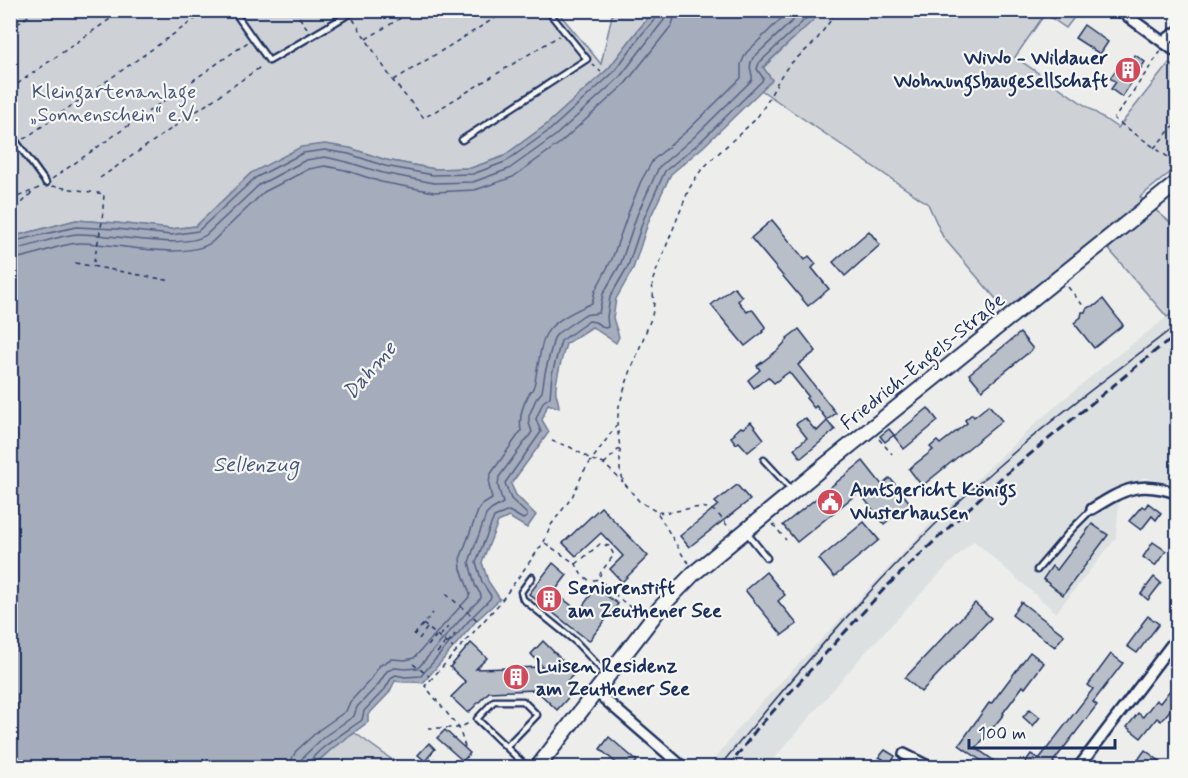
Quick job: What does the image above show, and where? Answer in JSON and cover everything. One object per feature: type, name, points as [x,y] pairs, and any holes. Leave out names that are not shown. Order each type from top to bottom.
[{"type":"main road","name":"Friedrich-Engels-Straße","points":[[537,768],[607,675],[692,569],[741,534],[1178,182]]},
{"type":"street","points":[[1119,10],[1178,53]]},
{"type":"street","points":[[1165,44],[1168,38],[1178,31]]},
{"type":"street","points":[[1092,509],[1127,489],[1139,487],[1165,489],[1178,494]]},
{"type":"street","points":[[1078,768],[1178,636]]},
{"type":"street","points":[[595,691],[684,768]]},
{"type":"street","points":[[904,754],[932,768]]},
{"type":"lane","points":[[233,10],[269,61],[356,10]]},
{"type":"lane","points":[[462,140],[587,59],[548,10]]},
{"type":"lane","points":[[10,133],[45,185]]},
{"type":"lane","points":[[764,460],[793,491]]},
{"type":"lane","points":[[1038,570],[1092,509]]},
{"type":"lane","points":[[741,534],[767,558]]},
{"type":"lane","points":[[531,577],[521,591],[523,599],[576,642],[607,675]]},
{"type":"lane","points":[[506,747],[537,715],[523,701],[494,701],[477,719],[506,747],[528,768]]},
{"type":"lane","points":[[434,763],[440,768]]},
{"type":"path","points":[[19,10],[25,19]]},
{"type":"path","points":[[10,29],[37,10]]},
{"type":"path","points":[[10,89],[123,10]]},
{"type":"path","points":[[18,143],[208,10]]},
{"type":"path","points":[[294,10],[312,37]]},
{"type":"path","points":[[365,39],[414,10]]},
{"type":"path","points":[[393,81],[508,10]]},
{"type":"path","points":[[624,483],[620,470],[617,424],[619,406],[652,316],[654,303],[652,282],[689,189],[698,174],[711,160],[756,118],[789,65],[814,42],[838,10]]},
{"type":"path","points":[[350,14],[393,81],[424,118],[565,33]]},
{"type":"path","points":[[10,200],[45,185],[253,38]]},
{"type":"path","points":[[1165,44],[1113,119],[1178,164]]},
{"type":"path","points":[[587,59],[602,72]]},
{"type":"path","points":[[100,178],[269,61]]},
{"type":"path","points":[[1154,148],[1178,121]]},
{"type":"path","points":[[1174,125],[1178,128]]},
{"type":"path","points":[[45,185],[104,194],[102,222],[93,266]]},
{"type":"path","points":[[10,216],[34,190]]},
{"type":"path","points":[[75,262],[172,281]]},
{"type":"path","points":[[1068,286],[1085,308]]},
{"type":"path","points":[[465,747],[459,728],[425,686],[499,604],[544,542],[551,525],[572,497],[584,471],[617,424]]},
{"type":"path","points":[[877,435],[892,454]]},
{"type":"path","points":[[552,441],[604,464],[639,501],[657,512],[671,513],[693,507],[706,507],[741,534]]},
{"type":"path","points":[[604,464],[620,448]]},
{"type":"path","points":[[657,512],[692,569]]},
{"type":"path","points":[[771,521],[786,540]]},
{"type":"path","points":[[544,542],[576,564],[581,574],[590,581],[599,579]]},
{"type":"path","points":[[576,564],[600,544],[609,546],[614,555],[601,572],[599,579]]},
{"type":"path","points":[[599,579],[643,617]]},
{"type":"path","points":[[446,594],[477,620]]},
{"type":"path","points":[[414,635],[433,613]]},
{"type":"path","points":[[423,624],[453,648]]},
{"type":"path","points":[[428,646],[447,627]]},
{"type":"path","points":[[419,639],[428,628]]},
{"type":"path","points":[[437,653],[455,634]]},
{"type":"path","points":[[413,664],[429,676]]},
{"type":"path","points":[[428,728],[459,728],[477,719]]},
{"type":"path","points":[[553,761],[568,768]]},
{"type":"shaded area","points":[[1177,310],[1177,487],[1145,477],[1120,489],[1116,538],[1056,613],[974,541],[861,657],[767,767],[707,768],[747,718],[929,525],[1039,420],[1101,368]]},
{"type":"green space","points":[[1050,10],[1079,11],[1066,28],[1047,15]]},
{"type":"green space","name":"Kleingartenanlage „Sonnenschein“ e.V.","points":[[11,11],[557,11],[601,64],[613,11],[655,11],[609,68],[546,125],[502,157],[471,168],[435,169],[386,160],[350,148],[251,173],[196,226],[171,229],[76,220],[11,237]]},
{"type":"green space","points":[[822,11],[1047,11],[1015,57],[1118,128],[1169,63],[1177,69],[1177,167],[1140,197],[1177,228],[1177,310],[1167,317],[1100,239],[1008,313],[943,237],[928,204],[761,90],[772,80],[763,68]]},
{"type":"green space","points":[[355,733],[402,767],[311,768],[334,747]]},
{"type":"water","name":"Sellenzug","points":[[655,10],[822,12],[763,67],[772,80],[703,147],[671,174],[649,220],[633,269],[616,299],[613,318],[619,337],[616,343],[592,327],[566,344],[556,383],[559,408],[548,404],[542,420],[549,432],[511,484],[516,495],[536,515],[527,528],[509,517],[498,522],[482,562],[488,581],[500,599],[477,620],[423,683],[395,681],[389,693],[368,715],[368,722],[311,767],[11,767],[11,237],[76,220],[171,229],[196,226],[251,173],[301,147],[325,144],[350,148],[386,160],[435,169],[471,168],[502,157],[546,125],[609,68]]},
{"type":"building","points":[[1084,25],[1108,42],[1100,54],[1075,38]]},
{"type":"building","name":"WiWo - Wildauer Wohnungsbaugesellschaft","points":[[1135,55],[1145,62],[1122,97],[1111,89],[1116,82],[1110,78],[1125,57],[1131,62]]},
{"type":"building","points":[[772,220],[805,260],[809,256],[816,264],[812,268],[829,289],[808,306],[751,238]]},
{"type":"building","points":[[869,231],[880,245],[845,276],[833,262]]},
{"type":"building","points":[[734,287],[742,297],[738,301],[747,312],[752,309],[766,328],[745,346],[711,305]]},
{"type":"building","points":[[1103,299],[1123,325],[1094,348],[1074,323],[1081,317],[1082,312]]},
{"type":"building","points":[[799,329],[816,351],[798,365],[836,413],[827,420],[806,398],[808,396],[789,372],[774,383],[768,377],[754,388],[748,380],[760,370],[757,366],[778,350],[787,338]]},
{"type":"building","points":[[1020,333],[1033,349],[982,390],[969,374]]},
{"type":"building","points":[[989,405],[1002,421],[922,486],[909,469],[933,450],[930,447],[937,441],[940,444],[967,423],[965,420],[972,414],[974,417]]},
{"type":"building","points":[[928,408],[938,421],[904,449],[894,436]]},
{"type":"building","points":[[805,418],[817,431],[827,421],[835,430],[801,458],[794,449],[807,438],[796,424]]},
{"type":"building","points":[[751,422],[764,439],[748,452],[739,442],[736,444],[731,437],[741,427]]},
{"type":"building","points":[[889,429],[894,435],[885,442],[880,436]]},
{"type":"building","name":"Amtsgericht Königs Wusterhausen","points":[[863,461],[882,485],[890,478],[910,503],[884,524],[859,492],[797,542],[783,525]]},
{"type":"building","points":[[737,485],[750,500],[689,547],[680,536],[718,505],[715,502]]},
{"type":"building","points":[[1148,503],[1161,513],[1156,520],[1152,516],[1141,530],[1129,521],[1142,506],[1145,508]]},
{"type":"building","name":"Seniorenstift am Zeuthener See","points":[[601,507],[648,556],[622,582],[610,569],[623,556],[601,533],[576,556],[563,543]]},
{"type":"building","points":[[864,522],[879,540],[834,577],[819,559]]},
{"type":"building","points":[[1092,524],[1108,535],[1063,595],[1043,579],[1052,566],[1057,570]]},
{"type":"building","points":[[1153,542],[1166,551],[1155,566],[1143,557]]},
{"type":"building","name":"Seniorenstift am Zeuthener See","points":[[553,563],[567,575],[554,592],[579,611],[596,588],[618,604],[589,641],[529,594]]},
{"type":"building","points":[[766,572],[785,595],[778,601],[797,624],[782,635],[745,590]]},
{"type":"building","points":[[1154,577],[1161,583],[1148,600],[1141,594]]},
{"type":"building","points":[[1021,602],[1064,635],[1055,647],[1012,615]]},
{"type":"building","points":[[975,603],[991,618],[921,692],[905,678]]},
{"type":"building","points":[[1148,616],[1159,624],[1137,653],[1127,646]]},
{"type":"building","name":"Luisen Residenz am Zeuthener See","points":[[543,641],[575,673],[567,681],[576,689],[557,710],[536,690],[489,692],[468,713],[451,697],[466,682],[450,667],[471,643],[487,658],[476,669],[543,667],[531,654]]},
{"type":"building","points":[[1030,652],[1044,663],[1025,688],[1023,686],[976,748],[993,760],[989,766],[959,745]]},
{"type":"building","points":[[1111,654],[1123,663],[1093,702],[1097,705],[1053,762],[1060,768],[1021,768],[1031,754],[1039,759],[1093,689],[1088,685]]},
{"type":"building","points":[[1178,680],[1178,701],[1161,721],[1157,718],[1141,738],[1127,727],[1138,713],[1143,717],[1156,700],[1160,703]]},
{"type":"building","points":[[1030,709],[1040,717],[1033,726],[1023,717]]},
{"type":"building","points":[[445,730],[470,753],[463,761],[437,738]]},
{"type":"building","points":[[609,737],[637,761],[631,768],[622,768],[600,749]]},
{"type":"building","points":[[429,743],[435,749],[425,761],[418,755]]},
{"type":"building","points":[[885,750],[895,756],[889,768],[877,768],[883,759],[879,757]]},
{"type":"building","points":[[1145,750],[1169,768],[1132,768]]},
{"type":"tram line","points":[[718,768],[851,612],[958,502],[1040,431],[1178,324]]},
{"type":"railway","points":[[728,768],[756,730],[885,588],[1000,479],[1160,347],[1178,336]]},
{"type":"place","name":"WiWo - Wildauer Wohnungsbaugesellschaft","points":[[1128,70]]},
{"type":"place","name":"Amtsgericht Königs Wusterhausen","points":[[830,502]]},
{"type":"place","name":"Seniorenstift am Zeuthener See","points":[[549,599]]},
{"type":"place","name":"Luisen Residenz am Zeuthener See","points":[[516,677]]},
{"type":"water label","name":"Dahme","points":[[370,371]]}]
